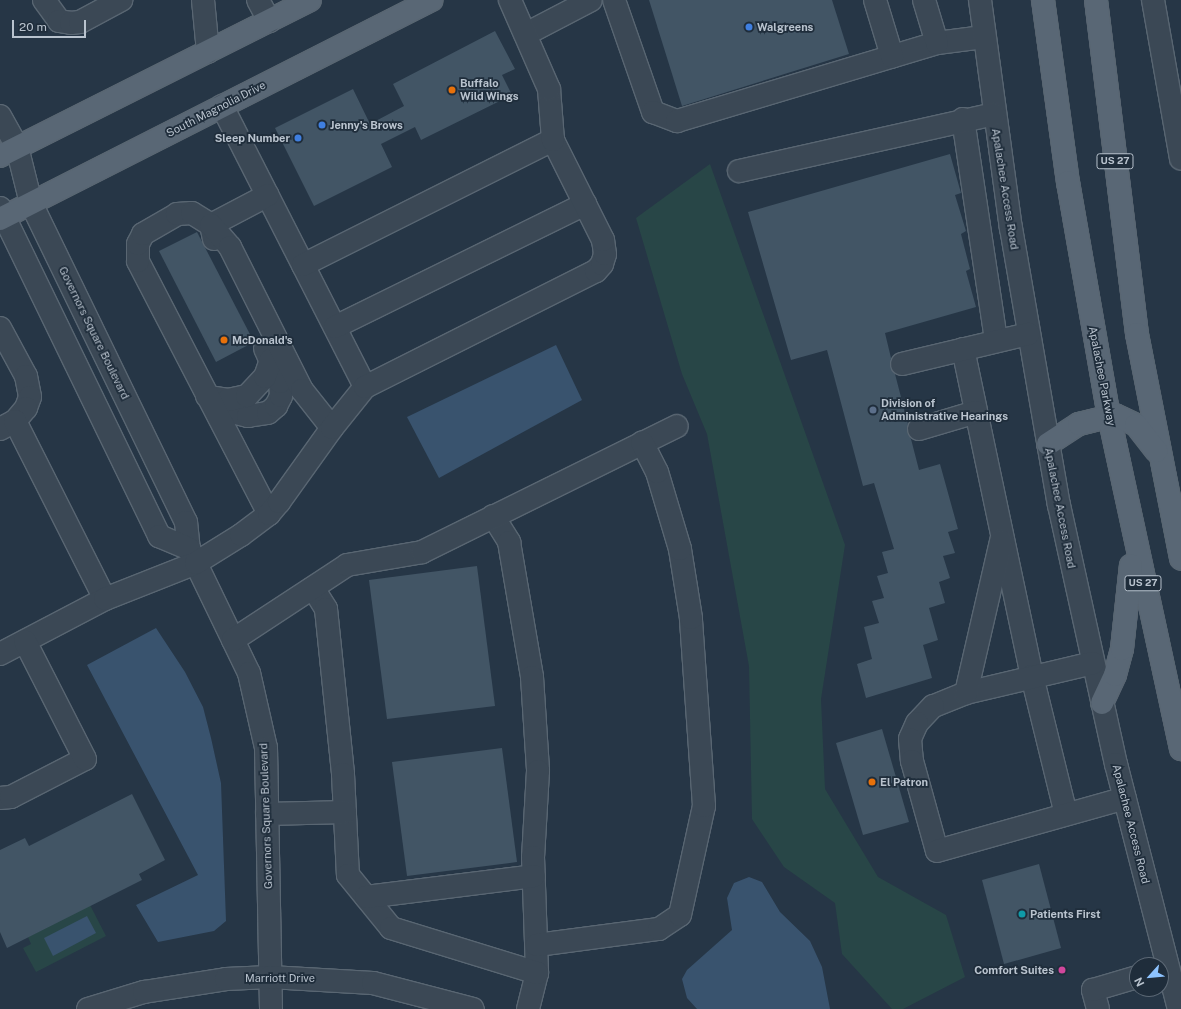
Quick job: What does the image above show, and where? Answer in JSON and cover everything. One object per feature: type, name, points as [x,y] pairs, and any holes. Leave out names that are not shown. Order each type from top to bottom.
[{"type":"main road","points":[[9,152],[310,0]]},
{"type":"main road","name":"South Magnolia Drive","points":[[2,214],[31,203],[432,0]]},
{"type":"main road","name":"Apalachee Parkway","points":[[1043,0],[1068,182],[1109,416],[1130,522],[1181,749]]},
{"type":"main road","name":"US 27","points":[[1096,0],[1129,275],[1160,457],[1181,559]]},
{"type":"main road","points":[[1048,444],[1079,424],[1109,416],[1122,417],[1136,425],[1160,457]]},
{"type":"main road","points":[[1102,703],[1115,675],[1125,635],[1131,586],[1130,522]]},
{"type":"street","points":[[44,0],[59,21],[80,22],[121,0]]},
{"type":"street","points":[[203,0],[208,52]]},
{"type":"street","points":[[258,0],[269,21]]},
{"type":"street","points":[[0,654],[105,599],[192,556],[241,535],[269,514],[332,428],[365,387],[596,271],[605,254],[603,240],[553,140],[549,89],[510,0]]},
{"type":"street","points":[[526,34],[592,0]]},
{"type":"street","points":[[614,0],[653,112],[678,121],[937,43],[984,37]]},
{"type":"street","points":[[875,0],[892,56]]},
{"type":"street","points":[[924,0],[937,43]]},
{"type":"street","name":"Apalachee Access Road","points":[[980,0],[994,114],[1028,334],[1048,444],[1093,663],[1161,957]]},
{"type":"street","points":[[1153,0],[1181,159]]},
{"type":"street","points":[[222,106],[365,387]]},
{"type":"street","points":[[739,171],[963,119],[994,114]]},
{"type":"street","name":"Governors Square Boulevard","points":[[0,116],[9,152],[31,203],[186,522],[192,556],[249,673],[266,748],[271,1009]]},
{"type":"street","points":[[963,119],[996,341]]},
{"type":"street","points":[[303,265],[553,140]]},
{"type":"street","points":[[211,225],[268,196]]},
{"type":"street","points":[[335,327],[585,204]]},
{"type":"street","points":[[269,514],[138,261],[138,244],[143,234],[178,214],[192,213],[211,225],[230,247],[302,390],[332,428]]},
{"type":"street","points":[[2,214],[159,536],[192,556]]},
{"type":"street","points":[[207,396],[224,410],[248,416],[268,413],[281,396],[280,382],[271,360],[218,255],[211,225]]},
{"type":"street","points":[[0,328],[26,376],[30,397],[26,408],[7,425],[105,599]]},
{"type":"street","points":[[902,364],[1028,334]]},
{"type":"street","points":[[963,349],[1032,676],[1066,814]]},
{"type":"street","points":[[222,425],[244,430],[270,425],[288,410],[302,390]]},
{"type":"street","points":[[919,429],[976,412]]},
{"type":"street","points":[[234,640],[348,565],[422,552],[677,426]]},
{"type":"street","points":[[537,945],[658,929],[680,915],[704,806],[691,618],[680,549],[656,472],[642,443]]},
{"type":"street","points":[[493,516],[509,542],[532,677],[538,771],[534,876],[537,973],[528,1009]]},
{"type":"street","points":[[966,693],[1002,534]]},
{"type":"street","points":[[313,588],[326,609],[345,812],[348,875],[391,928],[537,973]]},
{"type":"street","points":[[4,802],[85,759],[25,641]]},
{"type":"street","points":[[1093,663],[1032,676],[966,693],[933,706],[917,722],[910,739],[912,761],[937,851],[1125,798]]},
{"type":"street","points":[[267,814],[345,812]]},
{"type":"street","points":[[366,897],[534,876]]},
{"type":"street","name":"Marriott Drive","points":[[88,1009],[144,992],[226,979],[270,977],[373,984],[472,1009]]},
{"type":"street","points":[[1098,1009],[1093,990],[1129,979]]},
{"type":"street","name":"Apalachee Access Road","points":[[1169,982],[1179,1009]]},
{"type":"green space","points":[[710,164],[845,545],[821,699],[825,789],[878,877],[946,915],[965,977],[903,1009],[892,1009],[842,954],[835,903],[784,867],[752,819],[749,666],[707,434],[682,374],[636,218]]},
{"type":"green space","points":[[90,905],[106,936],[36,972],[23,948],[31,944],[28,937]]},
{"type":"water","points":[[556,345],[582,400],[439,478],[407,417]]},
{"type":"water","points":[[156,628],[185,672],[203,707],[211,738],[221,783],[226,921],[214,931],[158,942],[136,905],[198,875],[87,665]]},
{"type":"water","points":[[749,877],[762,882],[780,912],[810,941],[822,967],[830,1009],[697,1009],[687,998],[682,979],[687,970],[732,930],[727,898],[734,883]]},
{"type":"water","points":[[87,916],[96,933],[53,956],[44,938]]},
{"type":"building","name":"Walgreens","points":[[649,0],[832,0],[849,54],[682,106]]},
{"type":"building","points":[[495,31],[515,69],[502,75],[512,95],[421,140],[415,127],[381,144],[392,167],[314,206],[275,128],[353,89],[370,124],[404,106],[393,84]]},
{"type":"building","points":[[950,154],[961,193],[955,195],[966,231],[961,234],[970,269],[966,271],[976,307],[885,333],[891,358],[890,367],[895,374],[908,424],[907,432],[911,439],[919,470],[940,464],[958,529],[948,532],[955,553],[943,556],[950,578],[939,582],[945,603],[929,608],[938,640],[923,645],[932,678],[866,698],[857,664],[872,659],[864,627],[879,623],[872,601],[884,598],[877,576],[888,573],[882,552],[894,549],[874,483],[863,486],[827,350],[791,360],[748,212]]},
{"type":"building","points":[[197,232],[254,342],[216,362],[159,251]]},
{"type":"building","points":[[477,566],[495,706],[387,719],[369,580]]},
{"type":"building","name":"El Patron","points":[[882,729],[909,822],[863,835],[836,743]]},
{"type":"building","points":[[502,748],[517,862],[407,876],[392,762]]},
{"type":"building","points":[[132,794],[165,860],[139,874],[142,880],[7,948],[0,932],[0,850],[25,838],[29,846]]},
{"type":"building","name":"Patients First","points":[[1039,864],[1061,948],[1004,964],[982,880]]},
{"type":"place","name":"Walgreens","points":[[749,27]]},
{"type":"place","name":"Buffalo Wild Wings","points":[[452,90]]},
{"type":"place","name":"Jenny's Brows","points":[[322,125]]},
{"type":"place","name":"Sleep Number","points":[[298,138]]},
{"type":"place","name":"McDonald's","points":[[224,340]]},
{"type":"place","name":"Division of Administrative Hearings","points":[[873,410]]},
{"type":"place","name":"El Patron","points":[[872,782]]},
{"type":"place","name":"Patients First","points":[[1022,914]]},
{"type":"place","name":"Comfort Suites","points":[[1062,970]]}]
